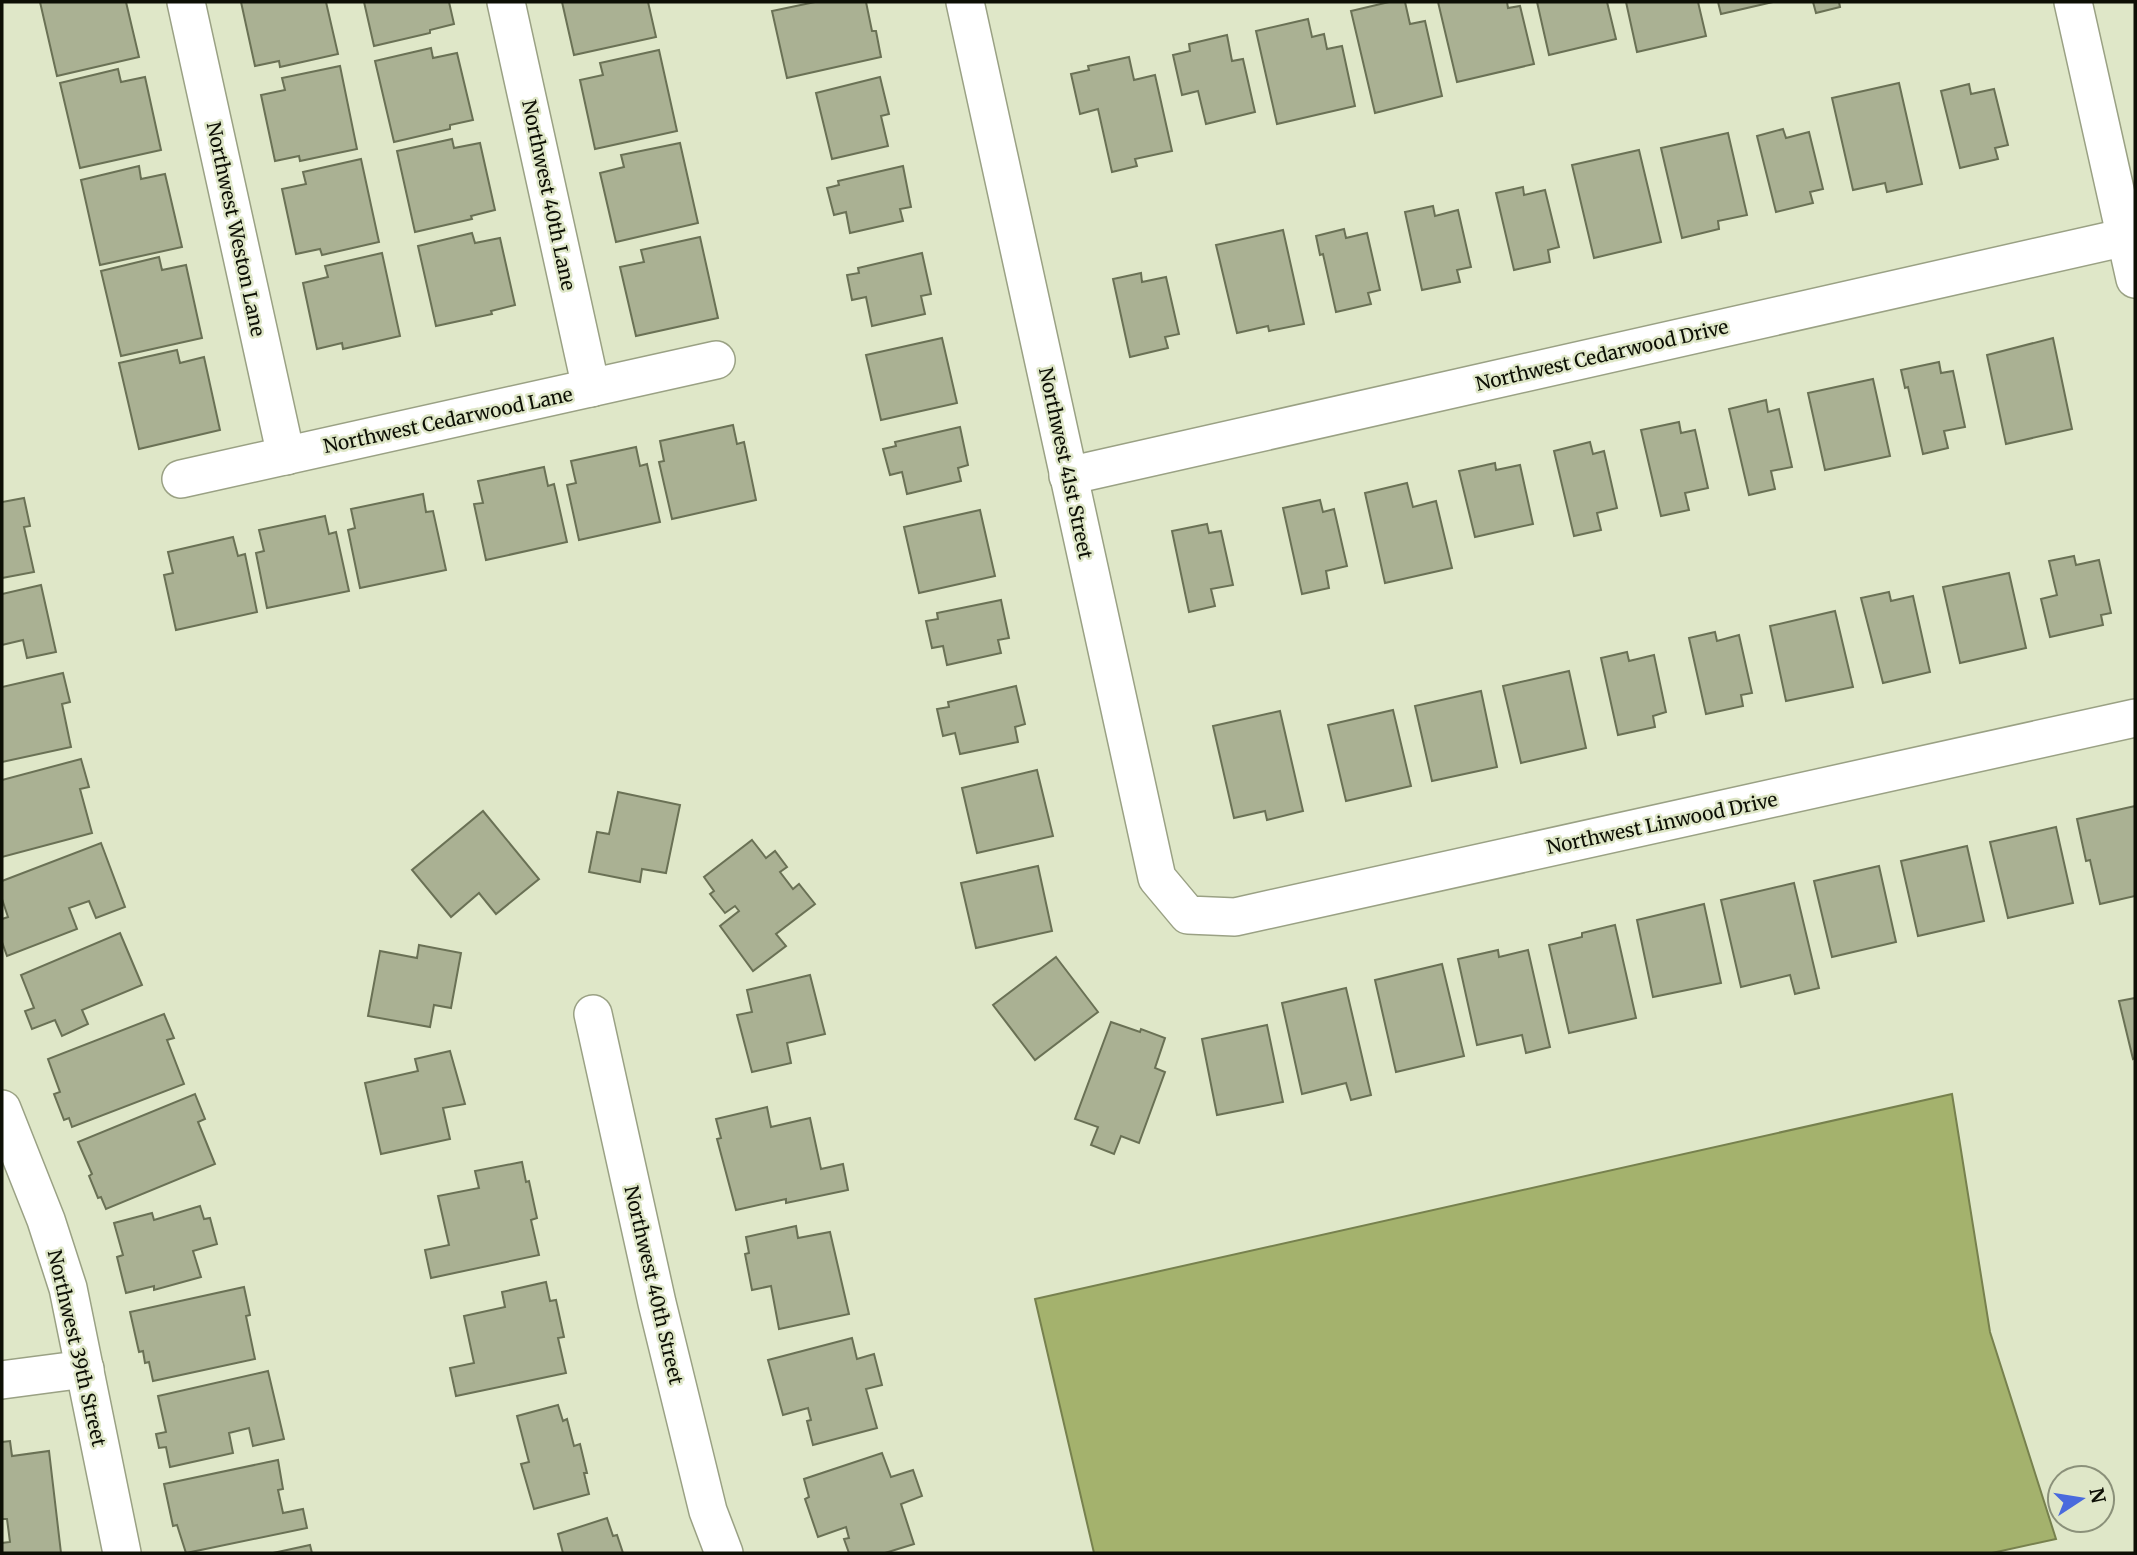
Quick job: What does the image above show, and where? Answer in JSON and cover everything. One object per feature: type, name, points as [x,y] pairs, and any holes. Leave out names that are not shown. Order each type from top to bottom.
[{"type":"street","name":"Northwest Weston Lane","points":[[186,2],[286,456]]},
{"type":"street","name":"Northwest 40th Lane","points":[[506,2],[591,388]]},
{"type":"street","points":[[2073,2],[2130,236],[2135,279]]},
{"type":"street","name":"Northwest 41st Street","points":[[975,4],[1069,476],[1157,878],[1188,915]]},
{"type":"street","name":"Northwest Cedarwood Drive","points":[[1069,476],[2130,236]]},
{"type":"street","name":"Northwest Cedarwood Lane","points":[[181,479],[716,360]]},
{"type":"street","name":"Northwest Linwood Drive","points":[[1188,915],[1235,917],[2135,718]]},
{"type":"street","name":"Northwest 40th Street","points":[[593,1014],[657,1303],[708,1511],[724,1553]]},
{"type":"street","name":"Northwest 39th Street","points":[[2,1109],[46,1220],[68,1288],[122,1553]]},
{"type":"street","points":[[2,1380],[85,1369]]},
{"type":"shaded area","points":[[1952,1094],[1990,1332],[2046,1508],[2046,1534],[2054,1534],[2056,1539],[1992,1553],[1094,1553],[1035,1299]]},
{"type":"building","points":[[40,2],[126,2],[139,57],[57,76]]},
{"type":"building","points":[[241,2],[326,2],[338,54],[280,67],[279,61],[255,66]]},
{"type":"building","points":[[364,2],[449,2],[454,24],[430,30],[430,33],[374,46]]},
{"type":"building","points":[[562,2],[648,2],[656,37],[574,55]]},
{"type":"building","points":[[815,2],[866,2],[881,57],[787,78],[772,11]]},
{"type":"building","points":[[1389,2],[1405,2],[1410,24],[1425,21],[1442,96],[1375,113],[1351,11]]},
{"type":"building","points":[[1438,2],[1507,2],[1508,8],[1520,6],[1534,64],[1457,82]]},
{"type":"building","points":[[1537,2],[1607,2],[1616,39],[1549,55]]},
{"type":"building","points":[[1626,2],[1698,2],[1706,36],[1637,52]]},
{"type":"building","points":[[1718,2],[1773,2],[1721,14]]},
{"type":"building","points":[[1813,2],[1839,2],[1840,7],[1816,13]]},
{"type":"building","points":[[1308,19],[1312,37],[1324,34],[1327,49],[1342,46],[1355,106],[1277,124],[1256,31]]},
{"type":"building","points":[[1227,35],[1232,61],[1243,59],[1255,112],[1206,124],[1198,91],[1182,95],[1173,55],[1190,51],[1189,44]]},
{"type":"building","points":[[431,48],[433,58],[457,53],[473,120],[450,125],[450,129],[394,142],[375,61]]},
{"type":"building","points":[[659,50],[677,131],[595,149],[580,80],[603,75],[600,63]]},
{"type":"building","points":[[1129,57],[1134,80],[1155,75],[1172,151],[1135,159],[1137,166],[1112,172],[1098,109],[1080,114],[1071,74],[1089,70],[1088,66]]},
{"type":"building","points":[[340,66],[357,149],[300,161],[299,156],[275,161],[261,95],[285,90],[282,78]]},
{"type":"building","points":[[118,69],[121,82],[145,77],[161,150],[80,168],[60,83]]},
{"type":"building","points":[[880,77],[889,114],[881,116],[888,146],[832,159],[816,93]]},
{"type":"building","points":[[1899,83],[1922,184],[1887,192],[1885,183],[1853,190],[1832,98]]},
{"type":"building","points":[[1969,84],[1971,94],[1994,89],[2008,145],[1995,148],[1998,159],[1960,168],[1941,91]]},
{"type":"building","points":[[1783,129],[1786,138],[1809,132],[1823,189],[1810,192],[1813,203],[1776,212],[1757,136]]},
{"type":"building","points":[[1728,133],[1747,215],[1718,221],[1719,229],[1682,238],[1661,148]]},
{"type":"building","points":[[452,139],[454,148],[480,143],[495,210],[471,216],[472,219],[415,232],[397,151]]},
{"type":"building","points":[[680,143],[698,223],[616,242],[600,173],[624,167],[621,155]]},
{"type":"building","points":[[1639,150],[1661,242],[1594,258],[1572,165]]},
{"type":"building","points":[[361,159],[379,242],[322,255],[320,249],[296,254],[282,189],[306,184],[303,172]]},
{"type":"building","points":[[139,166],[141,179],[165,174],[182,247],[100,265],[81,180]]},
{"type":"building","points":[[903,166],[911,207],[900,209],[903,221],[850,233],[846,212],[834,215],[827,188],[839,185],[838,181]]},
{"type":"building","points":[[1523,187],[1524,195],[1545,190],[1559,247],[1548,250],[1550,262],[1514,270],[1496,193]]},
{"type":"building","points":[[1433,206],[1435,216],[1458,210],[1471,267],[1457,270],[1460,282],[1422,290],[1405,212]]},
{"type":"building","points":[[1344,229],[1346,238],[1367,233],[1380,290],[1368,293],[1371,304],[1336,312],[1323,254],[1320,255],[1316,236]]},
{"type":"building","points":[[1283,230],[1304,324],[1269,331],[1268,326],[1237,333],[1216,245]]},
{"type":"building","points":[[472,233],[475,243],[500,238],[515,305],[491,311],[492,314],[436,326],[418,246]]},
{"type":"building","points":[[700,237],[718,318],[636,336],[620,267],[644,262],[641,250]]},
{"type":"building","points":[[382,253],[400,336],[343,349],[342,343],[317,349],[303,283],[328,277],[325,266]]},
{"type":"building","points":[[922,253],[931,294],[921,296],[925,314],[872,326],[866,297],[852,300],[847,275],[859,273],[858,268]]},
{"type":"building","points":[[159,257],[162,270],[186,265],[202,338],[121,356],[101,271]]},
{"type":"building","points":[[1141,273],[1142,282],[1166,277],[1179,334],[1165,337],[1168,348],[1130,357],[1113,279]]},
{"type":"building","points":[[942,338],[957,403],[881,420],[866,355]]},
{"type":"building","points":[[2053,338],[2072,429],[2006,444],[1987,355]]},
{"type":"building","points":[[177,350],[180,363],[204,357],[220,430],[139,449],[119,363]]},
{"type":"building","points":[[1939,362],[1941,373],[1953,371],[1965,427],[1944,431],[1948,448],[1923,454],[1908,387],[1905,388],[1901,370]]},
{"type":"building","points":[[1873,379],[1890,456],[1825,470],[1808,393]]},
{"type":"building","points":[[1766,400],[1768,412],[1779,409],[1792,467],[1771,471],[1775,489],[1749,495],[1729,409]]},
{"type":"building","points":[[1679,422],[1681,433],[1695,430],[1708,488],[1685,493],[1689,510],[1661,516],[1641,430]]},
{"type":"building","points":[[733,425],[737,444],[744,442],[756,500],[672,519],[659,462],[664,461],[660,441]]},
{"type":"building","points":[[960,427],[968,465],[958,468],[961,481],[907,494],[902,472],[890,475],[883,449],[896,446],[895,442]]},
{"type":"building","points":[[1590,442],[1593,454],[1604,451],[1617,508],[1597,513],[1601,530],[1574,536],[1554,451]]},
{"type":"building","points":[[636,447],[640,466],[647,464],[660,522],[579,540],[567,485],[576,483],[571,461]]},
{"type":"building","points":[[1495,463],[1496,470],[1520,465],[1533,524],[1475,537],[1459,471]]},
{"type":"building","points":[[544,467],[548,486],[554,484],[567,542],[486,560],[474,504],[483,503],[478,481]]},
{"type":"building","points":[[1407,483],[1413,507],[1436,501],[1452,568],[1385,583],[1365,493]]},
{"type":"building","points":[[423,494],[426,512],[433,511],[446,570],[360,588],[348,530],[355,528],[351,509]]},
{"type":"building","points":[[24,498],[30,526],[24,527],[34,572],[2,578],[2,502]]},
{"type":"building","points":[[1320,500],[1323,512],[1334,509],[1347,566],[1326,571],[1329,588],[1302,594],[1283,508]]},
{"type":"building","points":[[980,510],[995,576],[919,593],[904,527]]},
{"type":"building","points":[[325,516],[329,534],[336,532],[349,591],[267,608],[256,553],[264,551],[259,530]]},
{"type":"building","points":[[1207,524],[1209,533],[1221,531],[1233,585],[1211,589],[1215,606],[1189,612],[1172,531]]},
{"type":"building","points":[[233,537],[238,556],[245,554],[257,612],[176,630],[164,575],[173,573],[168,552]]},
{"type":"building","points":[[2074,556],[2076,565],[2099,560],[2111,613],[2101,615],[2103,625],[2050,637],[2041,599],[2057,595],[2049,561]]},
{"type":"building","points":[[2009,573],[2026,648],[1960,663],[1943,587]]},
{"type":"building","points":[[41,585],[56,652],[27,658],[23,640],[2,645],[2,594]]},
{"type":"building","points":[[1889,592],[1891,601],[1913,596],[1930,672],[1883,683],[1861,598]]},
{"type":"building","points":[[1001,600],[1009,638],[998,640],[1001,653],[947,665],[943,646],[932,648],[926,621],[938,619],[937,613]]},
{"type":"building","points":[[1835,611],[1853,687],[1786,701],[1770,626]]},
{"type":"building","points":[[1715,632],[1717,641],[1739,635],[1752,693],[1741,695],[1743,706],[1706,714],[1689,638]]},
{"type":"building","points":[[1627,652],[1629,661],[1654,655],[1666,712],[1653,716],[1655,727],[1618,735],[1601,658]]},
{"type":"building","points":[[1569,671],[1586,748],[1521,763],[1503,686]]},
{"type":"building","points":[[63,673],[70,702],[62,704],[71,747],[2,762],[2,687]]},
{"type":"building","points":[[1016,686],[1025,724],[1015,727],[1018,742],[960,754],[955,733],[943,736],[937,709],[949,707],[948,702]]},
{"type":"building","points":[[1481,691],[1497,767],[1432,781],[1415,706]]},
{"type":"building","points":[[1393,710],[1411,786],[1346,801],[1328,725]]},
{"type":"building","points":[[1280,711],[1303,811],[1267,820],[1265,811],[1234,818],[1213,726]]},
{"type":"building","points":[[81,759],[89,787],[80,789],[92,833],[2,857],[2,780]]},
{"type":"building","points":[[1037,770],[1053,836],[977,853],[962,788]]},
{"type":"building","points":[[618,792],[680,805],[666,873],[642,869],[640,882],[589,872],[597,832],[609,834]]},
{"type":"building","points":[[2135,806],[2135,896],[2100,904],[2090,860],[2086,861],[2077,819]]},
{"type":"building","points":[[483,811],[539,879],[496,914],[479,893],[451,917],[412,870]]},
{"type":"building","points":[[2056,827],[2073,903],[2008,918],[1990,842]]},
{"type":"building","points":[[752,840],[766,858],[775,851],[787,867],[780,872],[793,889],[799,884],[815,904],[776,934],[786,946],[753,971],[720,926],[739,911],[735,906],[725,913],[710,894],[714,891],[704,877]]},
{"type":"building","points":[[101,843],[125,907],[96,918],[89,901],[69,908],[77,929],[7,956],[2,942],[2,919],[8,917],[2,899],[2,881]]},
{"type":"building","points":[[1967,846],[1984,921],[1918,936],[1901,861]]},
{"type":"building","points":[[1038,866],[1052,931],[976,948],[961,883]]},
{"type":"building","points":[[1879,866],[1896,942],[1832,957],[1814,881]]},
{"type":"building","points":[[1794,883],[1819,988],[1795,994],[1790,975],[1741,987],[1721,900]]},
{"type":"building","points":[[1704,904],[1721,983],[1653,997],[1637,920]]},
{"type":"building","points":[[1615,925],[1636,1018],[1569,1033],[1549,945]]},
{"type":"building","points":[[120,933],[142,985],[82,1010],[88,1024],[62,1036],[55,1020],[32,1029],[25,1011],[34,1008],[21,975]]},
{"type":"building","points":[[419,945],[461,953],[451,1008],[434,1005],[430,1027],[368,1016],[380,951],[417,958]]},
{"type":"building","points":[[1498,950],[1499,957],[1528,950],[1550,1047],[1526,1053],[1522,1035],[1477,1045],[1458,959]]},
{"type":"building","points":[[1056,957],[1098,1012],[1035,1060],[993,1005]]},
{"type":"building","points":[[1442,964],[1464,1056],[1396,1072],[1375,980]]},
{"type":"building","points":[[810,975],[825,1034],[787,1043],[791,1063],[752,1072],[737,1015],[752,1012],[747,990]]},
{"type":"building","points":[[1346,988],[1371,1095],[1351,1100],[1346,1083],[1302,1094],[1282,1003]]},
{"type":"building","points":[[2135,998],[2135,1058],[2133,1059],[2119,1001]]},
{"type":"building","points":[[164,1014],[174,1038],[167,1040],[184,1084],[72,1127],[69,1118],[64,1120],[54,1094],[60,1092],[48,1059]]},
{"type":"building","points":[[1111,1022],[1165,1038],[1155,1068],[1165,1072],[1139,1143],[1121,1136],[1114,1154],[1091,1145],[1098,1127],[1075,1119]]},
{"type":"building","points":[[1267,1025],[1283,1102],[1217,1115],[1202,1039]]},
{"type":"building","points":[[450,1051],[465,1104],[443,1108],[450,1139],[381,1154],[365,1083],[418,1071],[415,1059]]},
{"type":"building","points":[[195,1094],[205,1119],[198,1122],[215,1164],[106,1209],[101,1197],[98,1198],[89,1176],[92,1174],[78,1142]]},
{"type":"building","points":[[767,1107],[771,1127],[810,1118],[821,1169],[843,1164],[848,1190],[736,1210],[717,1139],[721,1138],[716,1119]]},
{"type":"building","points":[[522,1162],[537,1218],[531,1220],[539,1255],[431,1278],[425,1250],[449,1245],[438,1196],[479,1188],[475,1171]]},
{"type":"building","points":[[200,1206],[204,1219],[210,1218],[217,1244],[193,1251],[201,1277],[154,1290],[154,1286],[126,1293],[117,1257],[123,1255],[114,1223],[152,1213],[154,1220]]},
{"type":"building","points":[[796,1226],[798,1238],[830,1232],[849,1314],[779,1329],[771,1286],[752,1290],[745,1254],[749,1253],[746,1237]]},
{"type":"building","points":[[546,1282],[550,1301],[556,1300],[564,1337],[558,1338],[566,1373],[456,1396],[450,1368],[474,1363],[464,1316],[505,1307],[502,1292]]},
{"type":"building","points":[[244,1287],[250,1315],[246,1316],[255,1359],[153,1381],[149,1362],[145,1363],[143,1351],[139,1352],[130,1312]]},
{"type":"building","points":[[852,1338],[857,1359],[874,1354],[882,1385],[866,1389],[877,1428],[813,1445],[807,1421],[811,1420],[808,1408],[783,1415],[768,1360]]},
{"type":"building","points":[[268,1371],[284,1439],[253,1446],[249,1428],[229,1433],[233,1453],[170,1467],[166,1447],[159,1448],[156,1434],[166,1432],[158,1396]]},
{"type":"building","points":[[558,1405],[563,1421],[567,1419],[574,1446],[580,1444],[589,1494],[534,1509],[521,1464],[529,1462],[517,1416]]},
{"type":"building","points":[[10,1441],[12,1456],[49,1451],[61,1553],[2,1553],[2,1543],[10,1542],[7,1519],[2,1519],[2,1442]]},
{"type":"building","points":[[882,1453],[891,1477],[913,1470],[922,1496],[901,1504],[914,1544],[885,1553],[849,1553],[844,1539],[849,1538],[846,1527],[818,1537],[805,1499],[809,1497],[804,1479]]},
{"type":"building","points":[[278,1460],[283,1489],[278,1490],[283,1513],[303,1509],[307,1528],[186,1553],[177,1525],[173,1526],[164,1484]]},
{"type":"building","points":[[607,1518],[623,1553],[563,1553],[558,1534]]},
{"type":"building","points":[[310,1545],[312,1553],[273,1553]]}]
